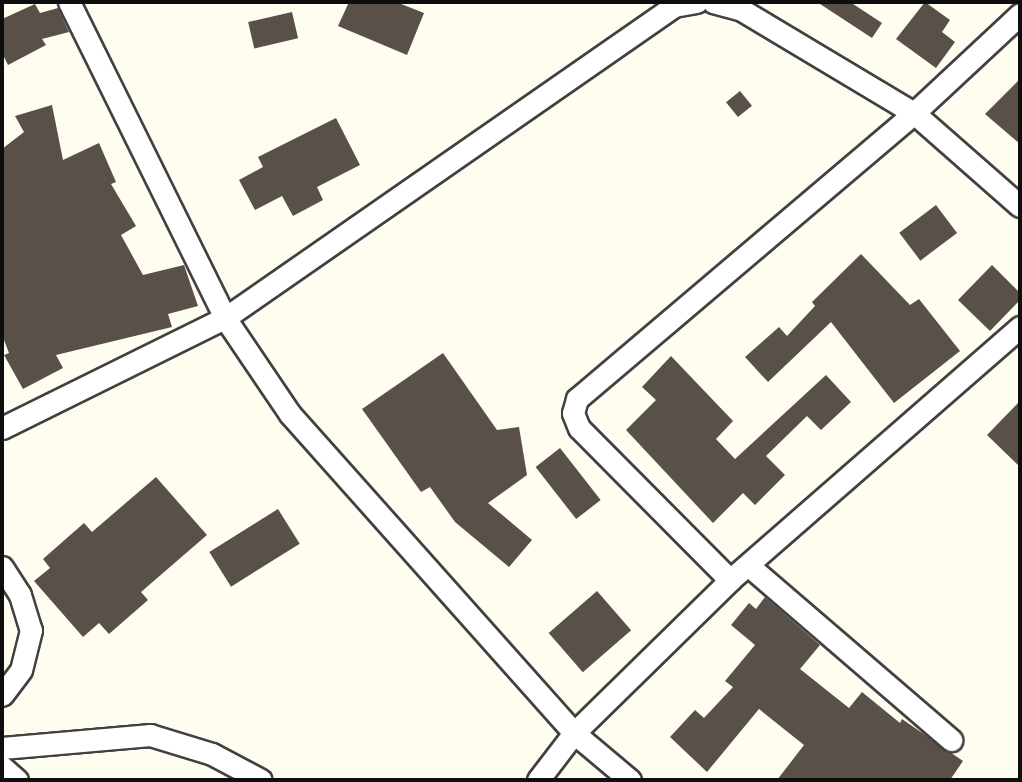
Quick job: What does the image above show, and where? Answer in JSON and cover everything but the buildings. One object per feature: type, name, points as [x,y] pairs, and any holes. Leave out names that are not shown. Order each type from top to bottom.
[{"type":"street","points":[[69,2],[225,318],[290,414],[574,733],[630,780]]},
{"type":"street","points":[[3,423],[225,318],[674,6],[697,2]]},
{"type":"street","points":[[713,2],[740,9],[914,113],[1020,206]]},
{"type":"street","points":[[730,580],[579,428],[573,413],[577,399],[914,113],[1020,14]]},
{"type":"street","points":[[538,780],[574,733],[730,580],[1020,327]]},
{"type":"street","points":[[749,566],[951,740]]},
{"type":"street","points":[[2,567],[20,595],[31,630],[21,670],[2,695]]},
{"type":"street","points":[[2,748],[150,735],[212,754],[261,780]]},
{"type":"street","points":[[2,767],[17,780]]}]
